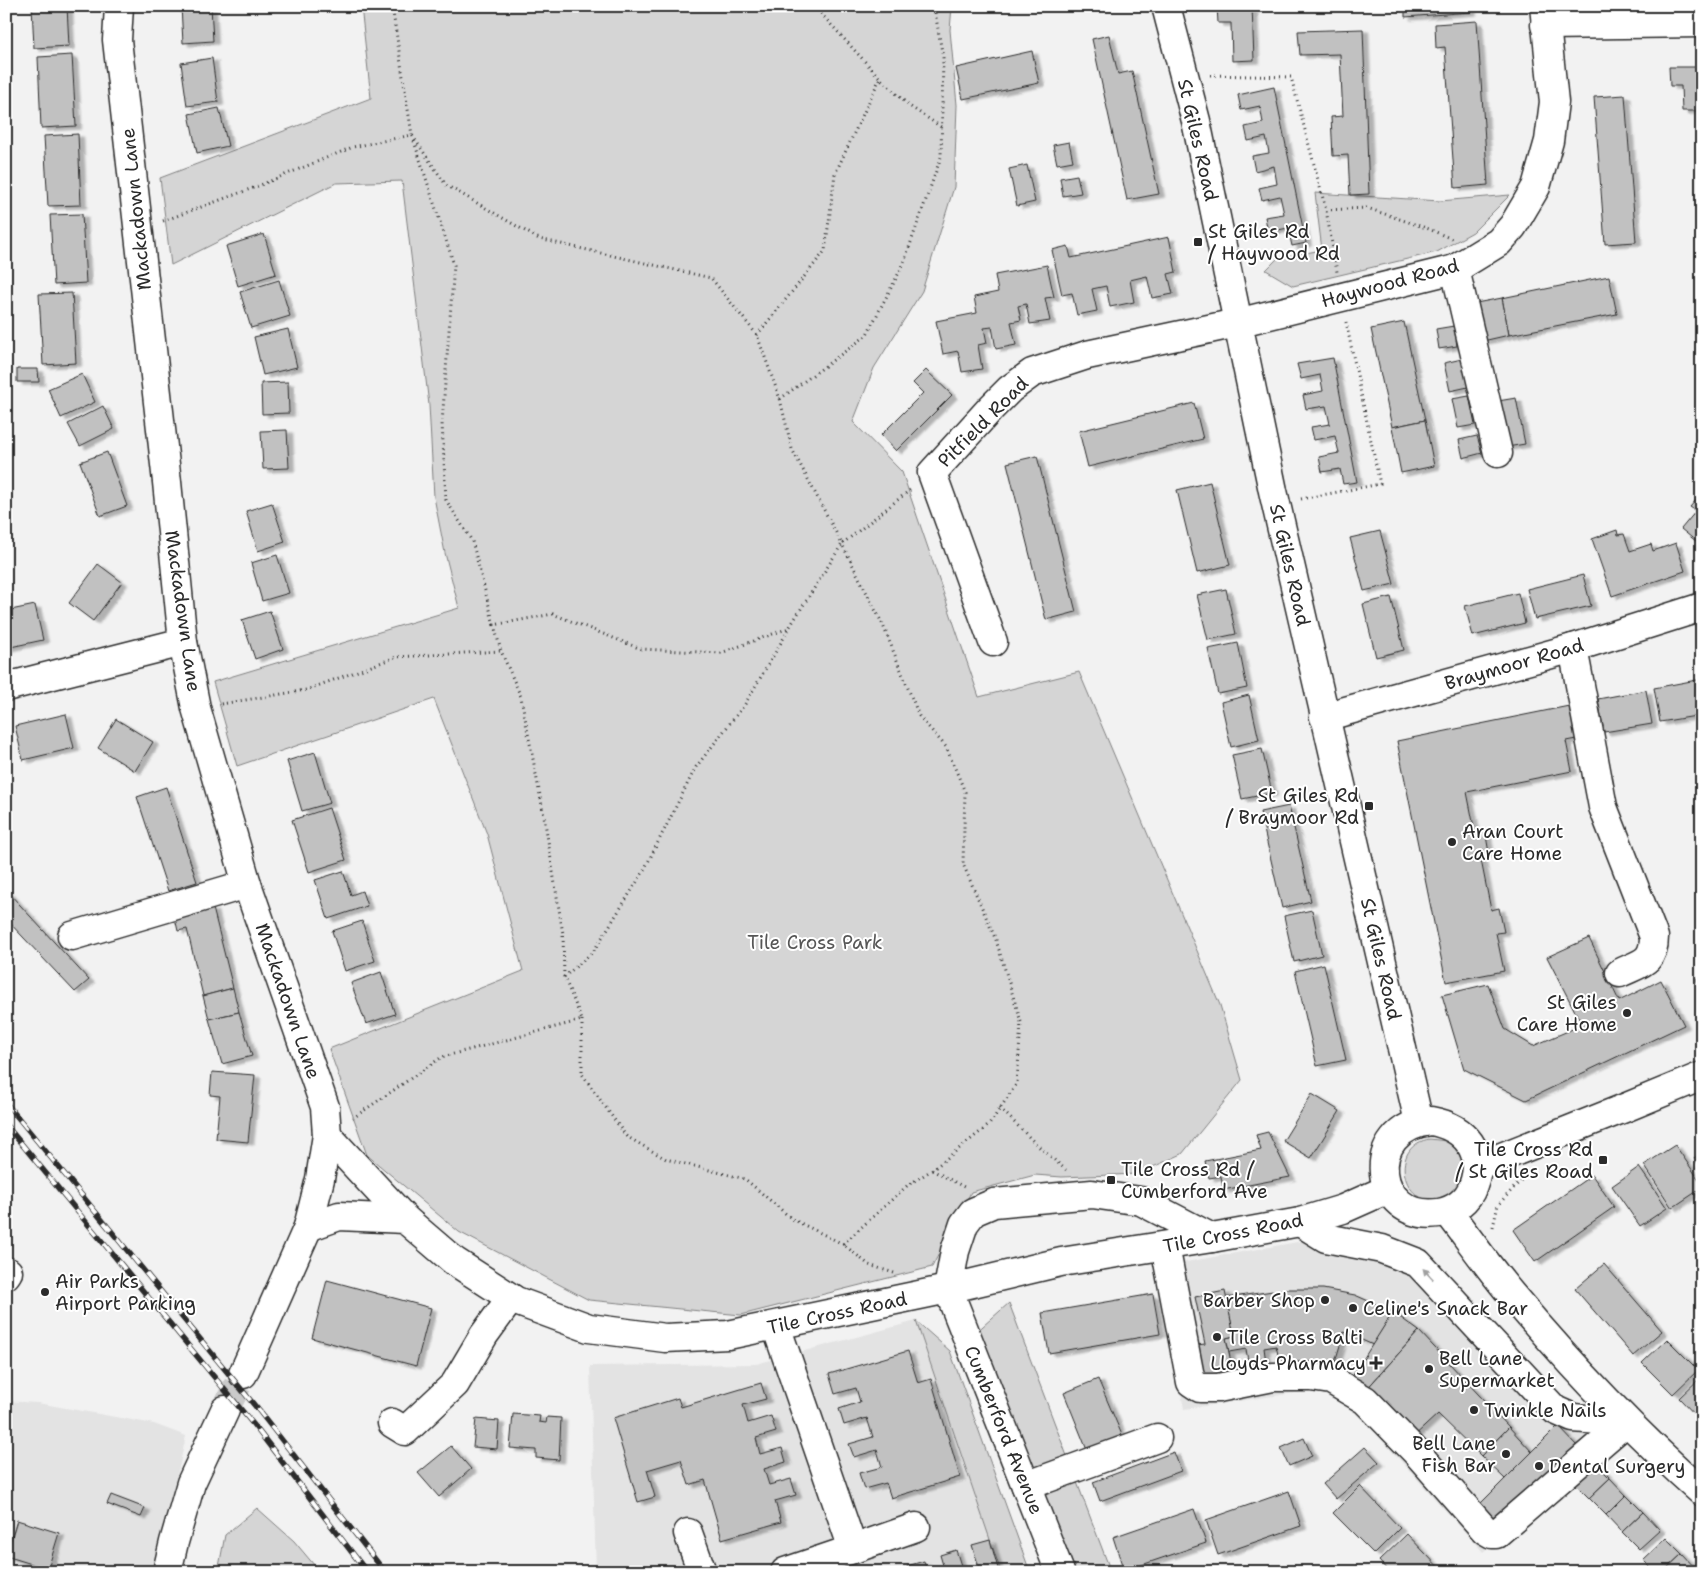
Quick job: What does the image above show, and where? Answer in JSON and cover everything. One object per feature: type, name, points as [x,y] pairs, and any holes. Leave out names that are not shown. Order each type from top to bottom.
[{"type":"street","name":"Mackadown Lane","points":[[119,6],[117,40],[167,482],[183,642],[196,708],[248,884],[325,1106],[327,1135],[320,1179],[308,1227],[243,1374]]},
{"type":"street","name":"St Giles Road","points":[[1166,6],[1196,121],[1273,491],[1419,1122]]},
{"type":"street","name":"Haywood Road","points":[[1237,323],[1455,269],[1499,242],[1513,226],[1536,187],[1549,141],[1554,102],[1544,16]]},
{"type":"street","points":[[1544,16],[1702,23]]},
{"type":"street","points":[[1455,269],[1498,453]]},
{"type":"street","name":"Pitfield Road","points":[[993,642],[932,473],[1004,395],[1032,373],[1087,355],[1237,323]]},
{"type":"street","name":"Braymoor Road","points":[[1324,717],[1573,648],[1702,607]]},
{"type":"street","points":[[6,687],[183,642]]},
{"type":"street","points":[[1573,648],[1603,806],[1654,937],[1654,947],[1651,956],[1646,961],[1620,972]]},
{"type":"street","points":[[72,936],[248,884]]},
{"type":"street","points":[[1479,1166],[1702,1076]]},
{"type":"street","points":[[1419,1122],[1443,1123],[1456,1129],[1466,1137],[1479,1166],[1473,1187],[1469,1193],[1463,1201],[1448,1212],[1428,1214],[1412,1211],[1398,1201],[1388,1189],[1384,1175],[1384,1164],[1388,1148],[1394,1138],[1406,1128],[1419,1122]]},
{"type":"street","name":"Tile Cross Road","points":[[327,1135],[405,1219],[454,1261],[516,1301],[589,1328],[665,1338],[728,1336],[948,1289],[1061,1262],[1300,1222],[1343,1209],[1388,1189]]},
{"type":"street","points":[[948,1289],[955,1251],[964,1224],[973,1212],[994,1202],[1092,1194],[1140,1201],[1212,1238]]},
{"type":"street","points":[[1448,1212],[1509,1292],[1573,1366],[1626,1422],[1702,1492]]},
{"type":"street","points":[[308,1227],[339,1216],[405,1219]]},
{"type":"street","points":[[1300,1222],[1326,1238],[1382,1249],[1418,1263],[1555,1410],[1574,1418],[1626,1422]]},
{"type":"street","points":[[1165,1246],[1191,1382],[1200,1388],[1218,1388],[1273,1377],[1311,1377],[1331,1380],[1365,1400],[1416,1452],[1485,1530],[1492,1534],[1496,1534],[1626,1422]]},
{"type":"street","name":"Cumberford Avenue","points":[[948,1289],[1060,1572]]},
{"type":"street","points":[[392,1423],[405,1431],[455,1384],[484,1334],[512,1298]]},
{"type":"street","points":[[776,1326],[853,1549]]},
{"type":"street","points":[[167,1572],[191,1483],[224,1410]]},
{"type":"street","points":[[1026,1486],[1157,1438]]},
{"type":"street","points":[[784,1572],[916,1527]]},
{"type":"street","points":[[688,1533],[702,1572]]},
{"type":"path","points":[[392,6],[412,135],[454,265],[442,423],[446,500],[472,541],[501,652],[521,697],[544,816],[563,934],[564,977],[582,1020],[582,1074],[626,1136],[666,1159],[745,1179],[792,1219],[843,1244],[869,1265],[895,1273]]},
{"type":"path","points":[[814,6],[880,78],[908,105],[941,127]]},
{"type":"path","points":[[780,400],[866,336],[903,265],[941,157],[943,58],[934,6]]},
{"type":"path","points":[[757,335],[825,252],[835,174],[880,78]]},
{"type":"path","points":[[138,230],[253,188],[353,147],[412,135]]},
{"type":"path","points":[[412,135],[446,185],[539,239],[710,278],[757,335],[780,400],[792,449],[883,625],[919,716],[946,746],[965,792],[963,864],[996,940],[1021,1022],[1017,1083],[989,1125],[932,1170],[908,1185],[843,1244]]},
{"type":"path","points":[[1326,210],[1367,208],[1429,229],[1482,252]]},
{"type":"path","points":[[564,977],[593,952],[642,874],[696,766],[745,704],[789,628],[842,544],[932,473]]},
{"type":"path","points":[[494,626],[553,614],[642,649],[720,653],[789,628]]},
{"type":"path","points":[[196,708],[306,690],[396,657],[501,652]]},
{"type":"path","points":[[327,1135],[442,1057],[582,1020]]},
{"type":"path","points":[[1000,1108],[1037,1145],[1092,1194]]},
{"type":"path","points":[[1491,1235],[1498,1205],[1528,1172]]},
{"type":"shaded area","points":[[1342,1234],[1441,1271],[1559,1391],[1607,1446],[1483,1552],[1351,1406],[1333,1396],[1308,1391],[1184,1409],[1158,1267]]},
{"type":"shaded area","points":[[916,1321],[1001,1572],[596,1572],[590,1366],[756,1364]]},
{"type":"shaded area","points":[[6,1401],[38,1403],[154,1424],[186,1436],[156,1572],[6,1572]]},
{"type":"green space","name":"Tile Cross Park","points":[[361,6],[952,6],[950,30],[957,105],[954,187],[922,291],[874,368],[853,422],[902,472],[979,697],[1079,672],[1220,1005],[1242,1080],[1182,1154],[1137,1174],[1062,1177],[1035,1175],[971,1192],[932,1267],[741,1315],[589,1300],[459,1232],[367,1155],[329,1049],[523,971],[487,834],[434,699],[237,766],[213,682],[459,608],[445,553],[434,497],[429,405],[402,181],[336,183],[171,265],[160,178],[371,98]]},
{"type":"green space","points":[[1315,193],[1440,201],[1510,195],[1473,232],[1437,252],[1293,286],[1266,270],[1278,258],[1322,250]]},
{"type":"green space","points":[[1430,1139],[1446,1141],[1455,1146],[1461,1155],[1463,1165],[1459,1185],[1452,1193],[1443,1198],[1431,1200],[1420,1197],[1412,1190],[1404,1171],[1405,1160],[1410,1150],[1418,1143]]},
{"type":"green space","points":[[1009,1303],[1111,1572],[1076,1572],[974,1334]]},
{"type":"green space","points":[[916,1321],[950,1351],[1030,1572],[1001,1572]]},
{"type":"green space","points":[[257,1508],[294,1541],[320,1572],[218,1572],[225,1535]]},
{"type":"building","points":[[32,6],[67,6],[69,46],[34,48]]},
{"type":"building","points":[[181,6],[211,6],[213,41],[183,43]]},
{"type":"building","points":[[1217,6],[1252,6],[1254,60],[1232,61],[1231,23],[1218,23]]},
{"type":"building","points":[[1405,6],[1470,6],[1471,12],[1405,17]]},
{"type":"building","points":[[1477,21],[1488,185],[1455,188],[1445,47],[1436,48],[1435,24]]},
{"type":"building","points":[[1363,29],[1369,194],[1350,195],[1348,155],[1333,156],[1331,117],[1343,116],[1340,54],[1300,55],[1298,31]]},
{"type":"building","points":[[1109,35],[1118,74],[1132,71],[1159,194],[1127,200],[1092,39]]},
{"type":"building","points":[[1032,51],[1039,83],[963,99],[956,68]]},
{"type":"building","points":[[72,55],[76,126],[41,128],[38,57]]},
{"type":"building","points":[[212,58],[218,102],[187,106],[181,63]]},
{"type":"building","points":[[1669,67],[1702,67],[1702,111],[1682,111],[1681,86],[1670,86]]},
{"type":"building","points":[[1274,87],[1306,243],[1292,246],[1288,228],[1268,232],[1265,217],[1284,214],[1280,196],[1262,200],[1259,188],[1277,184],[1274,166],[1255,171],[1252,156],[1269,153],[1266,137],[1248,141],[1245,127],[1263,123],[1260,106],[1241,110],[1238,95]]},
{"type":"building","points":[[1625,95],[1636,242],[1605,244],[1594,97]]},
{"type":"building","points":[[219,108],[228,146],[197,153],[189,114]]},
{"type":"building","points":[[78,134],[81,205],[48,206],[44,136]]},
{"type":"building","points":[[1069,142],[1073,161],[1057,164],[1053,145]]},
{"type":"building","points":[[1027,165],[1035,202],[1017,206],[1009,169]]},
{"type":"building","points":[[1077,175],[1081,193],[1063,196],[1060,178]]},
{"type":"building","points":[[82,214],[86,283],[54,285],[50,215]]},
{"type":"building","points":[[264,234],[276,274],[238,286],[226,246]]},
{"type":"building","points":[[1169,237],[1176,272],[1168,274],[1173,294],[1152,298],[1147,276],[1130,280],[1134,302],[1110,307],[1106,286],[1092,289],[1097,311],[1077,315],[1072,293],[1062,295],[1052,250],[1068,246],[1071,258]]},
{"type":"building","points":[[1047,265],[1054,297],[1045,298],[1050,321],[1030,324],[1026,304],[1018,306],[1021,320],[1011,322],[1016,345],[996,349],[992,327],[984,328],[987,343],[978,345],[982,369],[962,372],[958,351],[943,354],[936,321],[977,313],[974,297],[998,292],[995,275]]},
{"type":"building","points":[[1609,276],[1617,314],[1509,335],[1502,298]]},
{"type":"building","points":[[279,280],[290,316],[251,328],[240,292]]},
{"type":"building","points":[[72,293],[76,363],[43,365],[39,294]]},
{"type":"building","points":[[1502,298],[1509,335],[1483,341],[1476,303]]},
{"type":"building","points":[[1404,322],[1425,420],[1392,427],[1371,329]]},
{"type":"building","points":[[1454,326],[1457,346],[1439,349],[1436,329]]},
{"type":"building","points":[[288,329],[297,367],[263,375],[254,337]]},
{"type":"building","points":[[1333,358],[1357,482],[1343,484],[1340,469],[1322,472],[1319,457],[1339,453],[1335,436],[1314,440],[1311,427],[1330,424],[1326,406],[1306,409],[1303,395],[1323,391],[1320,375],[1301,379],[1297,364]]},
{"type":"building","points":[[1462,359],[1468,387],[1450,391],[1444,363]]},
{"type":"building","points":[[17,369],[38,369],[39,382],[17,382]]},
{"type":"building","points":[[926,370],[952,395],[896,451],[881,435],[923,393],[913,383]]},
{"type":"building","points":[[82,374],[95,402],[61,418],[48,389]]},
{"type":"building","points":[[288,382],[289,413],[262,414],[261,383]]},
{"type":"building","points":[[1469,396],[1475,425],[1458,428],[1452,399]]},
{"type":"building","points":[[1516,398],[1525,444],[1507,447],[1498,401]]},
{"type":"building","points":[[1194,403],[1203,439],[1088,467],[1079,431]]},
{"type":"building","points":[[103,406],[114,429],[80,446],[68,424]]},
{"type":"building","points":[[1425,420],[1434,466],[1401,473],[1392,427]]},
{"type":"building","points":[[287,430],[289,468],[263,469],[261,431]]},
{"type":"building","points":[[1477,436],[1482,453],[1463,458],[1459,440]]},
{"type":"building","points":[[107,452],[127,506],[100,516],[80,462]]},
{"type":"building","points":[[1037,456],[1076,612],[1046,620],[1007,463]]},
{"type":"building","points":[[1210,482],[1230,565],[1197,573],[1177,490]]},
{"type":"building","points":[[1702,493],[1702,546],[1681,529],[1696,511],[1690,507]]},
{"type":"building","points":[[272,503],[285,542],[258,551],[246,511]]},
{"type":"building","points":[[1617,530],[1618,535],[1624,534],[1630,551],[1651,544],[1653,551],[1676,543],[1685,571],[1612,596],[1592,539]]},
{"type":"building","points":[[1380,531],[1394,584],[1364,591],[1350,538]]},
{"type":"building","points":[[277,555],[289,593],[262,601],[251,563]]},
{"type":"building","points":[[98,564],[122,582],[93,621],[69,603]]},
{"type":"building","points":[[1583,575],[1591,606],[1535,619],[1527,589]]},
{"type":"building","points":[[1226,589],[1236,634],[1208,640],[1197,595]]},
{"type":"building","points":[[1518,593],[1525,623],[1473,636],[1465,606]]},
{"type":"building","points":[[1391,597],[1404,650],[1376,657],[1363,604]]},
{"type":"building","points":[[35,605],[43,640],[6,648],[6,611]]},
{"type":"building","points":[[270,611],[283,649],[255,659],[242,620]]},
{"type":"building","points":[[1238,643],[1247,688],[1218,694],[1208,649]]},
{"type":"building","points":[[1702,679],[1702,715],[1660,722],[1654,688]]},
{"type":"building","points":[[1646,690],[1652,724],[1604,732],[1598,699]]},
{"type":"building","points":[[1249,695],[1259,740],[1231,747],[1221,702]]},
{"type":"building","name":"Aran Court Care Home","points":[[1569,706],[1576,739],[1566,741],[1572,771],[1467,792],[1475,832],[1485,830],[1489,853],[1480,855],[1491,910],[1499,908],[1504,932],[1496,933],[1504,971],[1446,982],[1397,741]]},
{"type":"building","points":[[66,714],[74,748],[23,760],[15,726]]},
{"type":"building","points":[[116,719],[153,742],[135,771],[98,748]]},
{"type":"building","points":[[1262,749],[1272,793],[1242,799],[1232,755]]},
{"type":"building","points":[[315,752],[330,803],[302,811],[287,761]]},
{"type":"building","points":[[166,787],[197,882],[168,891],[137,797]]},
{"type":"building","points":[[1289,806],[1311,901],[1282,908],[1260,812]]},
{"type":"building","points":[[329,808],[346,860],[309,872],[292,820]]},
{"type":"building","points":[[343,871],[351,895],[362,891],[367,906],[328,919],[315,880]]},
{"type":"building","points":[[8,892],[89,980],[75,992],[6,919],[6,893]]},
{"type":"building","points":[[213,908],[233,988],[203,996],[187,929],[178,931],[175,918]]},
{"type":"building","points":[[1312,910],[1322,955],[1294,962],[1284,916]]},
{"type":"building","points":[[362,921],[375,961],[345,971],[332,931]]},
{"type":"building","name":"St Giles Care Home","points":[[1589,938],[1619,1001],[1661,980],[1684,1025],[1526,1100],[1464,1069],[1442,995],[1488,984],[1505,1029],[1533,1046],[1582,1025],[1547,957]]},
{"type":"building","points":[[1324,964],[1346,1060],[1317,1066],[1295,971]]},
{"type":"building","points":[[381,972],[395,1014],[366,1024],[351,983]]},
{"type":"building","points":[[1702,976],[1702,996],[1696,979]]},
{"type":"building","points":[[233,988],[239,1012],[209,1019],[203,996]]},
{"type":"building","points":[[239,1012],[252,1056],[222,1064],[209,1019]]},
{"type":"building","points":[[212,1072],[255,1075],[248,1142],[216,1139],[220,1096],[210,1095]]},
{"type":"building","points":[[1312,1094],[1340,1111],[1311,1158],[1283,1141]]},
{"type":"building","points":[[1268,1132],[1290,1177],[1223,1190],[1221,1176],[1209,1178],[1205,1161],[1261,1150],[1256,1135]]},
{"type":"building","points":[[1675,1145],[1702,1184],[1702,1188],[1672,1208],[1644,1165]]},
{"type":"building","points":[[1702,1152],[1702,1169],[1694,1158]]},
{"type":"building","points":[[1639,1167],[1667,1208],[1640,1226],[1612,1186]]},
{"type":"building","points":[[1592,1175],[1614,1207],[1535,1262],[1513,1230]]},
{"type":"building","points":[[1604,1264],[1662,1331],[1633,1356],[1575,1289]]},
{"type":"building","points":[[327,1280],[431,1308],[416,1366],[312,1338]]},
{"type":"building","points":[[1286,1289],[1323,1289],[1355,1295],[1393,1312],[1373,1345],[1344,1332],[1332,1372],[1282,1372],[1276,1346],[1264,1348],[1267,1370],[1250,1373],[1246,1349],[1229,1352],[1226,1338],[1234,1336],[1226,1298]]},
{"type":"building","name":"Tile Cross Balti","points":[[1225,1291],[1234,1336],[1226,1338],[1234,1377],[1204,1383],[1197,1345],[1205,1344],[1195,1297]]},
{"type":"building","points":[[1153,1294],[1160,1334],[1049,1353],[1042,1313]]},
{"type":"building","name":"Lloyds Pharmacy","points":[[1393,1312],[1419,1331],[1364,1392],[1350,1380]]},
{"type":"building","points":[[1419,1331],[1509,1427],[1481,1456],[1438,1414],[1412,1438],[1364,1392]]},
{"type":"building","points":[[1667,1339],[1698,1370],[1673,1394],[1642,1363]]},
{"type":"building","points":[[908,1351],[918,1383],[931,1379],[960,1477],[891,1498],[886,1483],[864,1489],[859,1473],[882,1467],[877,1450],[854,1457],[849,1444],[873,1437],[867,1418],[844,1425],[839,1409],[860,1402],[856,1388],[835,1394],[829,1374]]},
{"type":"building","points":[[1702,1376],[1702,1422],[1679,1398]]},
{"type":"building","points":[[1098,1379],[1122,1435],[1087,1450],[1064,1393]]},
{"type":"building","points":[[761,1383],[766,1399],[743,1405],[748,1423],[771,1416],[776,1432],[756,1438],[760,1454],[782,1448],[786,1462],[764,1469],[769,1485],[791,1479],[796,1495],[775,1501],[781,1522],[722,1539],[705,1480],[689,1485],[681,1460],[647,1470],[655,1497],[638,1502],[613,1418],[678,1398],[681,1407]]},
{"type":"building","points":[[513,1414],[540,1416],[539,1422],[546,1423],[547,1417],[561,1418],[559,1460],[536,1458],[536,1450],[510,1448]]},
{"type":"building","points":[[476,1419],[499,1421],[497,1449],[473,1447]]},
{"type":"building","name":"Dental Surgery","points":[[1558,1426],[1578,1447],[1496,1528],[1476,1508]]},
{"type":"building","name":"Bell Lane Fish Bar","points":[[1509,1427],[1532,1452],[1505,1479],[1481,1456]]},
{"type":"building","points":[[1304,1438],[1312,1456],[1289,1466],[1281,1448]]},
{"type":"building","points":[[451,1446],[471,1469],[439,1497],[418,1473]]},
{"type":"building","points":[[1365,1447],[1379,1462],[1336,1499],[1323,1484]]},
{"type":"building","points":[[1174,1452],[1181,1471],[1100,1501],[1093,1482]]},
{"type":"building","points":[[1593,1461],[1610,1478],[1589,1498],[1572,1481]]},
{"type":"building","points":[[1610,1478],[1626,1495],[1606,1515],[1589,1498]]},
{"type":"building","points":[[1360,1486],[1400,1528],[1374,1554],[1333,1513]]},
{"type":"building","points":[[1289,1491],[1301,1526],[1218,1555],[1206,1520]]},
{"type":"building","points":[[111,1495],[145,1508],[141,1517],[107,1504]]},
{"type":"building","points":[[1626,1495],[1643,1512],[1622,1532],[1606,1515]]},
{"type":"building","points":[[1194,1509],[1206,1543],[1124,1571],[1113,1537]]},
{"type":"building","points":[[1643,1512],[1660,1530],[1639,1549],[1622,1532]]},
{"type":"building","points":[[17,1520],[59,1533],[48,1569],[6,1556]]},
{"type":"building","points":[[1407,1534],[1443,1572],[1389,1572],[1379,1561]]},
{"type":"building","points":[[1666,1538],[1682,1554],[1663,1572],[1655,1572],[1643,1560]]},
{"type":"building","points":[[990,1540],[999,1572],[963,1572],[979,1567],[972,1545]]},
{"type":"building","points":[[956,1550],[963,1572],[945,1572],[940,1555]]},
{"type":"building","points":[[1682,1554],[1697,1570],[1695,1572],[1663,1572]]},
{"type":"building","points":[[924,1561],[927,1572],[909,1572],[907,1566]]},
{"type":"tunnel","points":[[225,1410],[243,1374]]},
{"type":"railway","points":[[6,1103],[260,1412],[385,1572]]},
{"type":"railway","points":[[6,1125],[253,1424],[367,1572]]},
{"type":"place","name":"St Giles Rd / Haywood Rd","points":[[1198,242]]},
{"type":"place","name":"St Giles Rd / Braymoor Rd","points":[[1369,806]]},
{"type":"place","name":"Aran Court Care Home","points":[[1452,842]]},
{"type":"place","name":"St Giles Care Home","points":[[1627,1013]]},
{"type":"place","name":"Tile Cross Rd / St Giles Road","points":[[1603,1160]]},
{"type":"place","name":"Tile Cross Rd / Cumberford Ave","points":[[1111,1180]]},
{"type":"place","name":"Air Parks Airport Parking","points":[[45,1292]]},
{"type":"place","name":"Barber Shop","points":[[1325,1300]]},
{"type":"place","name":"Celine's Snack Bar","points":[[1353,1308]]},
{"type":"place","name":"Tile Cross Balti","points":[[1217,1337]]},
{"type":"place","name":"Lloyds Pharmacy","points":[[1376,1363]]},
{"type":"place","name":"Bell Lane Supermarket","points":[[1429,1369]]},
{"type":"place","name":"Twinkle Nails","points":[[1474,1410]]},
{"type":"place","name":"Bell Lane Fish Bar","points":[[1506,1454]]},
{"type":"place","name":"Dental Surgery","points":[[1539,1466]]}]
